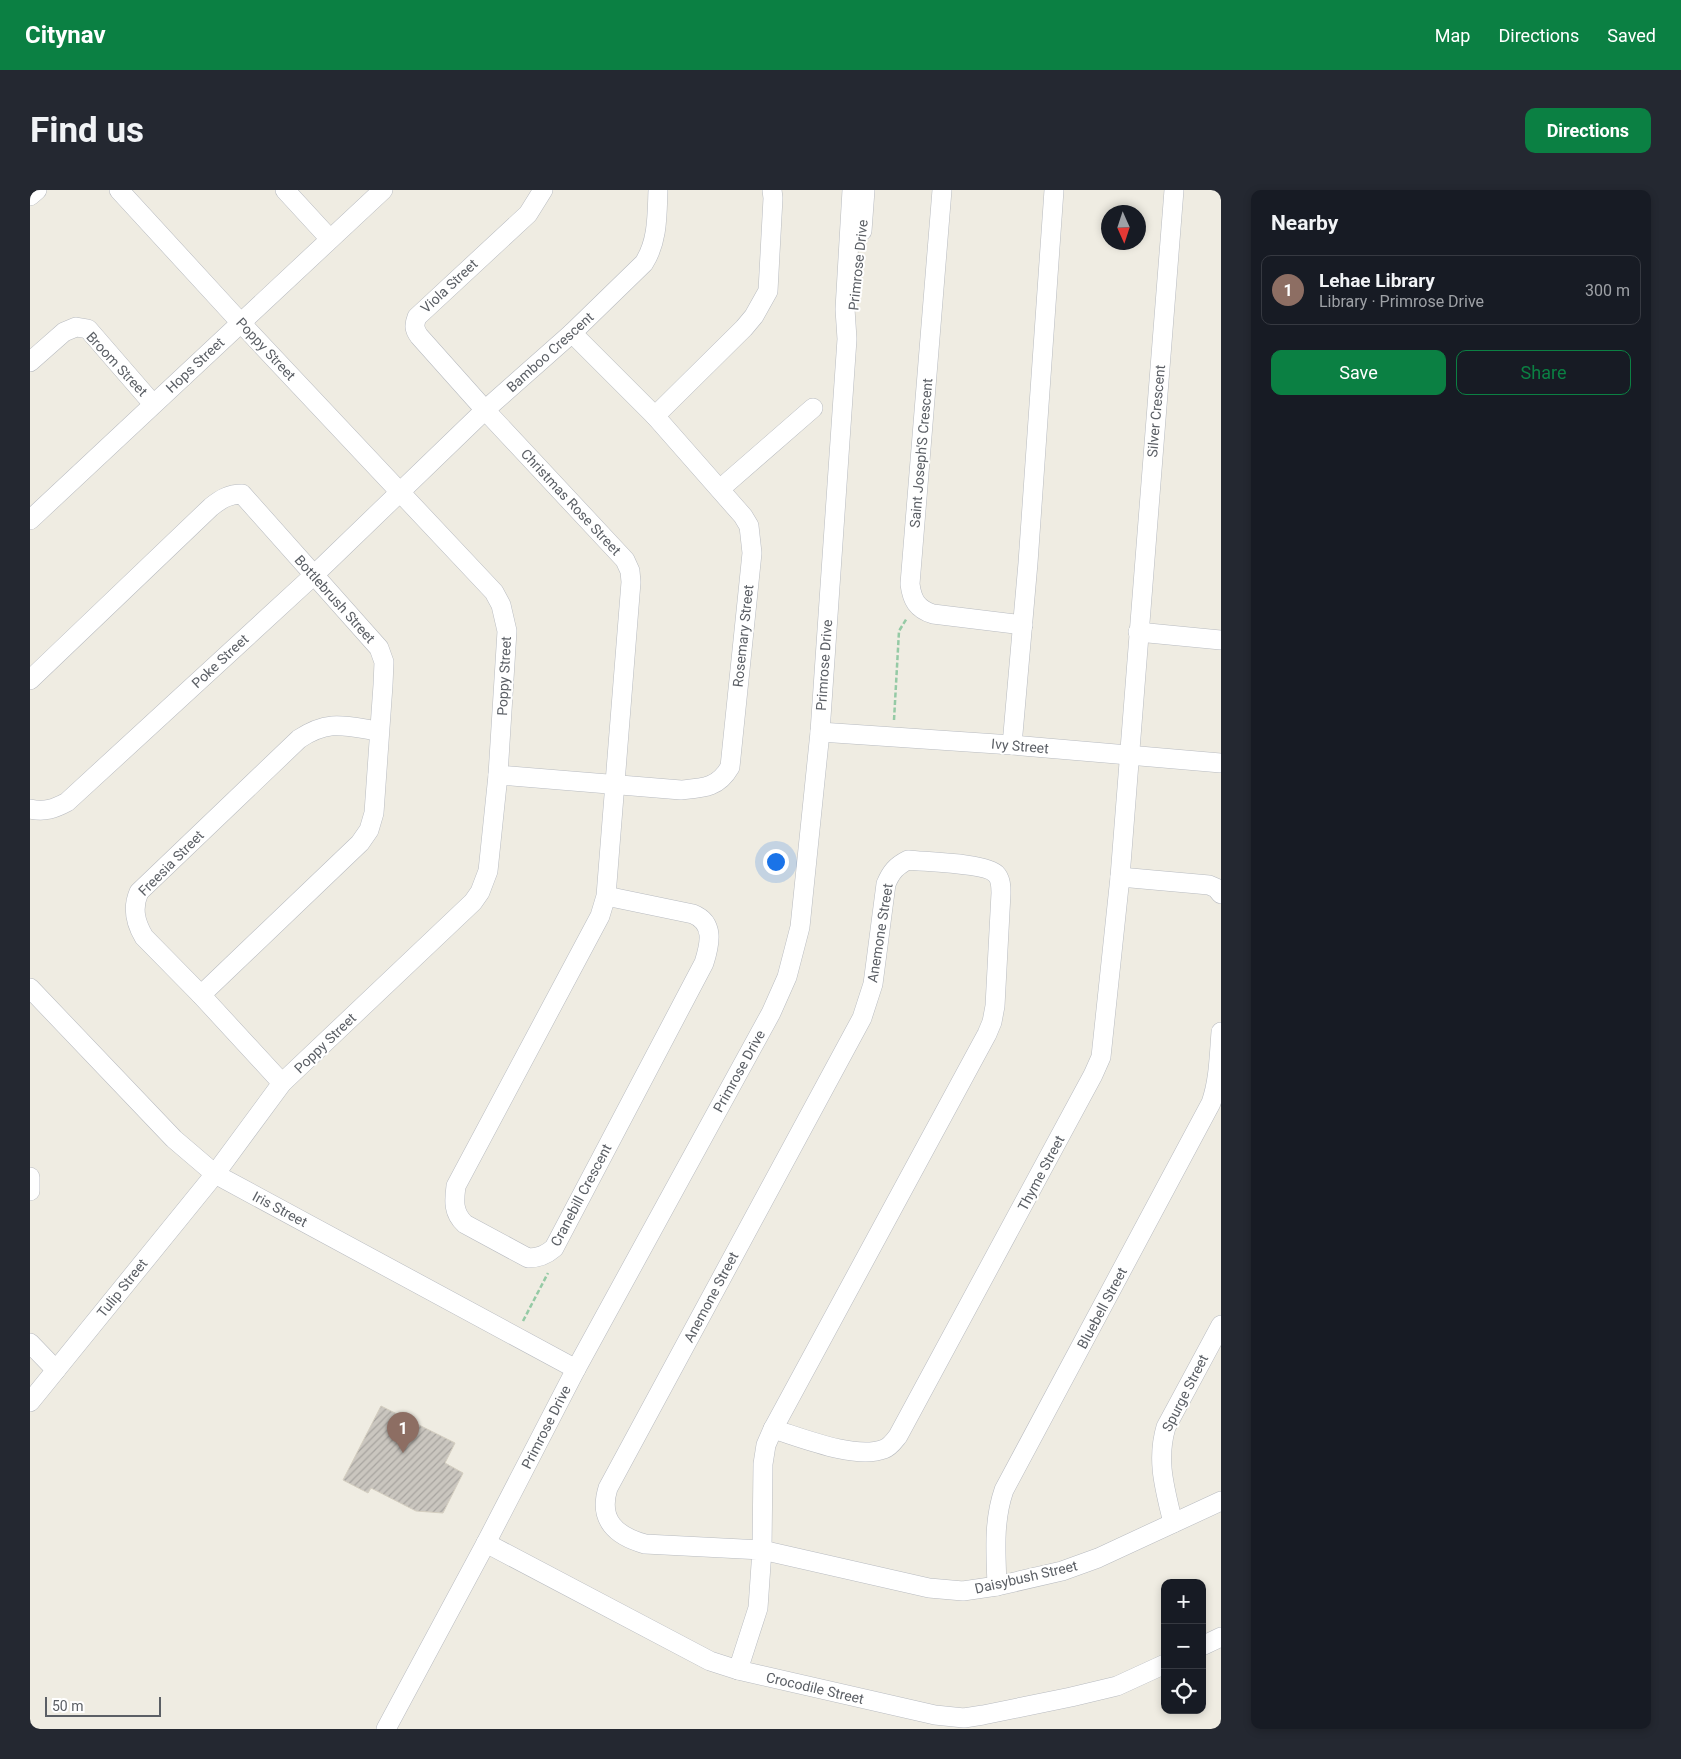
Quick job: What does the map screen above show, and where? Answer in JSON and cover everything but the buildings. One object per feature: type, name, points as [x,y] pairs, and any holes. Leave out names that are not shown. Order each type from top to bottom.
[{"type":"street","points":[[30,196],[37,190]]},
{"type":"street","name":"Poppy Street","points":[[119,190],[241,323],[494,592],[501,605],[507,631],[498,775],[488,871],[480,892],[473,902],[282,1083],[215,1174]]},
{"type":"street","points":[[285,190],[330,239]]},
{"type":"street","name":"Hops Street","points":[[30,520],[383,190]]},
{"type":"street","name":"Viola Street","points":[[486,410],[419,336],[414,325],[416,317],[528,214],[543,190]]},
{"type":"street","name":"Bamboo Crescent","points":[[400,492],[486,410],[572,333],[644,262],[651,253],[657,224],[658,190]]},
{"type":"street","points":[[655,416],[744,328],[762,304],[768,291],[772,190]]},
{"type":"street","name":"Primrose Drive","points":[[386,1729],[486,1543],[576,1369],[771,1013],[787,977],[800,927],[820,732],[847,339],[845,308],[852,190]]},
{"type":"street","name":"Primrose Drive","points":[[847,339],[855,306],[865,190]]},
{"type":"street","name":"Saint Joseph'S Crescent","points":[[917,605],[912,597],[910,584],[942,190]]},
{"type":"street","points":[[1012,745],[1023,625],[1054,190]]},
{"type":"street","name":"Silver Crescent","points":[[1130,756],[1138,632],[1174,190]]},
{"type":"street","name":"Broom Street","points":[[30,362],[64,332],[76,327],[88,329],[153,404]]},
{"type":"street","name":"Rosemary Street","points":[[498,775],[682,790],[702,788],[719,780],[730,767],[752,553],[749,526],[720,489],[655,416],[572,333]]},
{"type":"street","points":[[720,489],[813,408]]},
{"type":"street","name":"Christmas Rose Street","points":[[486,410],[625,560],[630,571],[631,594],[616,785]]},
{"type":"street","name":"Poke Street","points":[[30,809],[41,811],[54,809],[67,802],[314,575],[400,492]]},
{"type":"street","name":"Bottlebrush Street","points":[[30,680],[211,507],[233,494],[242,494],[379,648],[384,662],[374,813],[369,830],[360,843],[202,995]]},
{"type":"street","points":[[917,605],[924,611],[933,614],[1023,625]]},
{"type":"street","points":[[1138,632],[1221,640]]},
{"type":"street","name":"Freesia Street","points":[[282,1083],[202,995],[144,937],[139,928],[134,909],[139,892],[299,739],[313,730],[328,726],[380,731]]},
{"type":"street","name":"Ivy Street","points":[[820,732],[1012,745],[1221,763]]},
{"type":"street","name":"Thyme Street","points":[[773,1429],[844,1450],[860,1452],[884,1449],[898,1436],[1093,1075],[1101,1057],[1120,877],[1130,756]]},
{"type":"street","name":"Cranebill Crescent","points":[[606,896],[693,914],[701,918],[708,930],[707,952],[704,963],[554,1248],[548,1254],[528,1258],[464,1224],[459,1219],[455,1211],[456,1186],[600,916],[606,896],[616,785]]},
{"type":"street","name":"Anemone Street","points":[[738,1670],[758,1608],[762,1550],[764,1455],[766,1445],[992,1022],[995,1006],[1001,893],[998,876],[992,871],[978,867],[908,860],[898,864],[891,873],[886,884],[873,984],[862,1018],[604,1498],[605,1511],[609,1523],[630,1540],[652,1545],[762,1550]]},
{"type":"street","points":[[1120,877],[1209,886],[1216,888],[1221,894]]},
{"type":"street","name":"Iris Street","points":[[30,988],[174,1139],[215,1174],[576,1369]]},
{"type":"street","name":"Bluebell Street","points":[[997,1586],[995,1534],[1000,1502],[1004,1490],[1211,1103],[1218,1074],[1221,1032]]},
{"type":"street","name":"Tulip Street","points":[[30,1402],[215,1174]]},
{"type":"street","points":[[30,1177],[30,1191]]},
{"type":"street","name":"Spurge Street","points":[[1173,1523],[1162,1476],[1161,1442],[1166,1426],[1221,1325]]},
{"type":"street","points":[[30,1343],[56,1370]]},
{"type":"street","name":"Daisybush Street","points":[[762,1550],[945,1591],[963,1591],[997,1586],[1062,1571],[1098,1558],[1221,1501]]},
{"type":"street","name":"Crocodile Street","points":[[486,1543],[710,1661],[738,1670],[948,1717],[964,1718],[983,1715],[1117,1686],[1161,1666]]},
{"type":"street","points":[[1206,1644],[1221,1637]]},
{"type":"path","points":[[893,737],[899,631],[917,605]]},
{"type":"path","points":[[515,1336],[549,1270],[548,1254]]},
{"type":"place","name":"Lehae Library","points":[[403,1453]]}]
